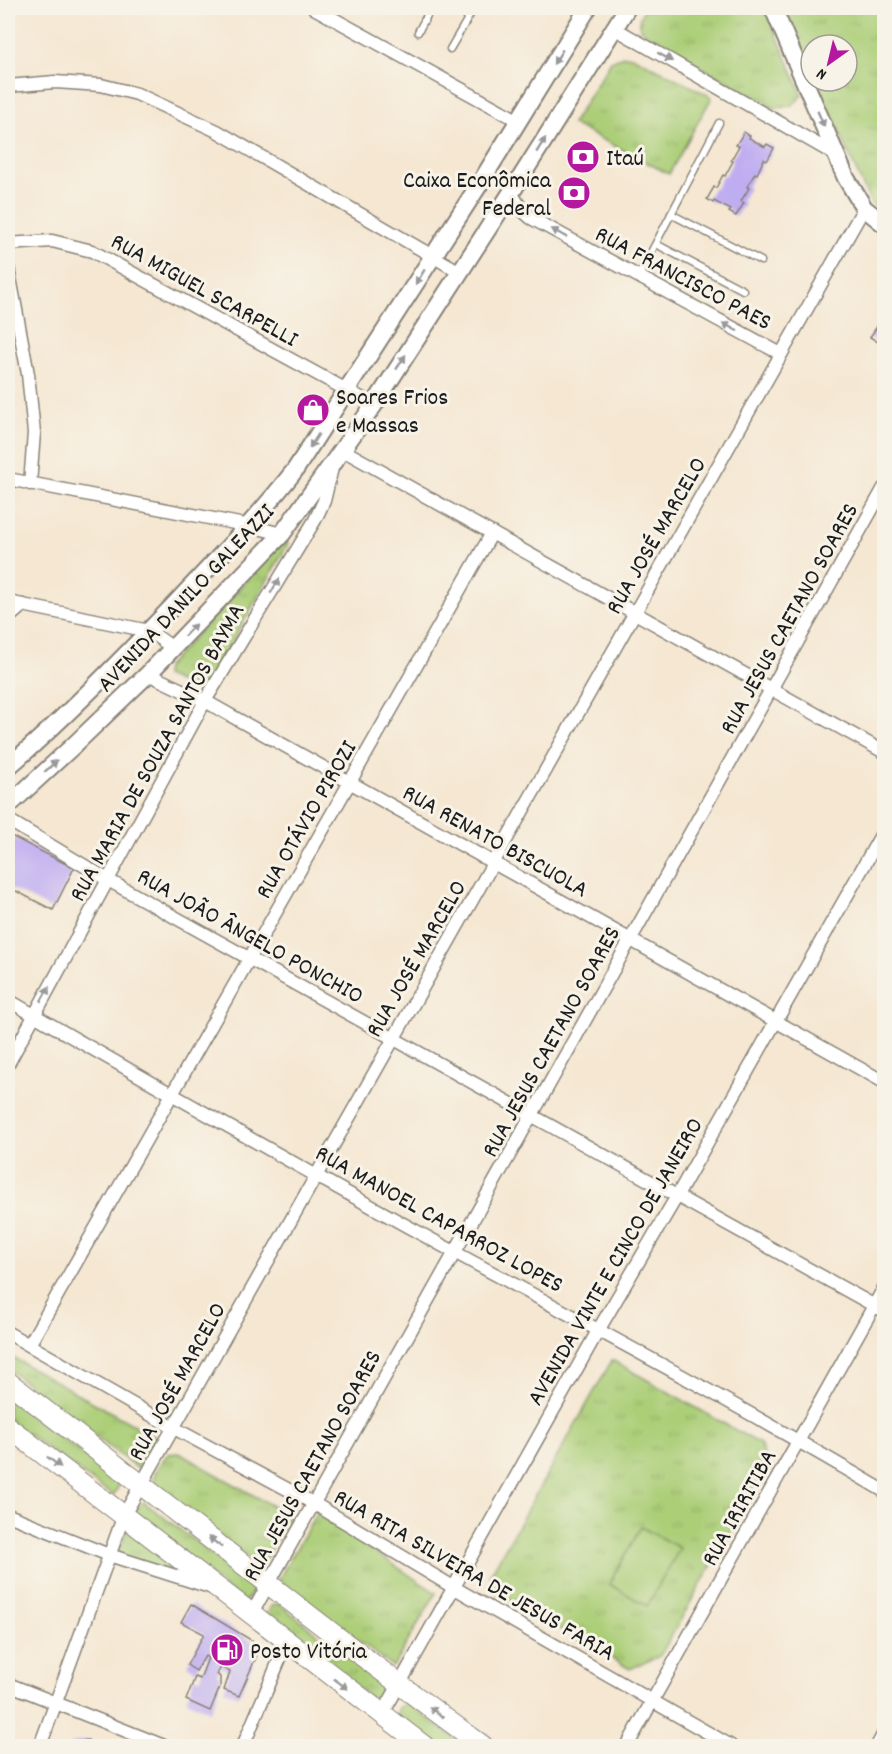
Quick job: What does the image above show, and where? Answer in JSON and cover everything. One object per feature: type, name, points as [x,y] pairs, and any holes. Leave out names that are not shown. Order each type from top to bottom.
[{"type":"main road","name":"AVENIDA DANILO GALEAZZI","points":[[8,767],[54,727],[148,631],[249,526],[295,471],[519,121],[588,8]]},
{"type":"main road","name":"AVENIDA DANILO GALEAZZI","points":[[8,806],[148,674],[282,534],[374,405],[627,8]]},
{"type":"main road","points":[[773,8],[852,188],[864,208],[885,224]]},
{"type":"main road","points":[[8,1382],[399,1685],[483,1746]]},
{"type":"main road","points":[[8,1426],[250,1615],[424,1746]]},
{"type":"street","points":[[314,8],[519,121]]},
{"type":"street","points":[[614,28],[836,155]]},
{"type":"street","points":[[8,86],[55,82],[101,85],[137,94],[217,131],[460,272]]},
{"type":"street","name":"RUA FRANCISCO PAES","points":[[511,193],[523,211],[531,218],[782,354]]},
{"type":"street","name":"RUA JOSÉ MARCELO","points":[[40,1746],[124,1515],[864,208]]},
{"type":"street","name":"RUA MIGUEL SCARPELLI","points":[[8,244],[52,241],[92,251],[374,405]]},
{"type":"street","points":[[8,267],[28,374],[34,432],[30,484]]},
{"type":"street","points":[[338,454],[492,533],[885,752]]},
{"type":"street","name":"RUA MARIA DE SOUZA SANTOS BAYMA","points":[[8,1064],[205,701],[315,520],[324,501],[338,454]]},
{"type":"street","points":[[8,479],[282,534]]},
{"type":"street","name":"RUA JESUS CAETANO SOARES","points":[[250,1615],[885,488]]},
{"type":"street","name":"RUA OTÁVIO PIROZI","points":[[29,1345],[492,533]]},
{"type":"street","points":[[8,602],[148,631],[172,648]]},
{"type":"street","points":[[8,618],[23,605]]},
{"type":"street","name":"RUA RENATO BISCUOLA","points":[[148,674],[205,701],[885,1082]]},
{"type":"street","name":"RUA JOÃO ÂNGELO PONCHIO","points":[[8,820],[108,880],[880,1308]]},
{"type":"street","name":"AVENIDA VINTE E CINCO DE JANEIRO","points":[[382,1715],[599,1329],[885,830]]},
{"type":"street","name":"RUA MANOEL CAPARROZ LOPES","points":[[8,1000],[455,1252],[799,1440],[885,1491]]},
{"type":"street","name":"RUA IRIRITIBA","points":[[627,1746],[799,1440],[880,1308],[885,1288]]},
{"type":"street","name":"RUA RITA SILVEIRA DE JESUS FARIA","points":[[8,1333],[174,1428],[313,1503],[453,1587],[731,1746]]},
{"type":"street","points":[[8,1515],[109,1555],[220,1591]]},
{"type":"street","points":[[243,1746],[287,1642]]},
{"type":"street","points":[[8,1684],[164,1746]]},
{"type":"street","points":[[877,1746],[885,1733]]},
{"type":"lane","points":[[418,32],[431,8]]},
{"type":"lane","points":[[450,49],[474,8]]},
{"type":"lane","points":[[638,278],[719,123]]},
{"type":"lane","points":[[671,214],[761,261]]},
{"type":"lane","points":[[656,244],[743,290]]},
{"type":"green space","points":[[645,8],[765,8],[799,87],[799,93],[802,94],[787,107],[774,108],[650,38],[640,28],[640,17]]},
{"type":"green space","points":[[785,8],[884,8],[884,215],[870,202],[822,93],[859,93],[859,33],[799,33],[799,40]]},
{"type":"green space","points":[[623,56],[632,56],[712,97],[669,174],[572,124],[611,61]]},
{"type":"green space","points":[[285,539],[288,544],[205,689],[193,688],[165,676],[166,667]]},
{"type":"green space","points":[[8,1355],[159,1439],[138,1469],[8,1369]]},
{"type":"green space","points":[[612,1360],[760,1444],[768,1466],[660,1656],[630,1669],[497,1593],[490,1575]]},
{"type":"green space","points":[[8,1397],[117,1481],[119,1486],[113,1496],[8,1420]]},
{"type":"green space","points":[[179,1453],[290,1516],[260,1568],[152,1484],[157,1468],[168,1454]]},
{"type":"green space","points":[[144,1502],[253,1586],[251,1595],[244,1602],[136,1517],[135,1510]]},
{"type":"green space","points":[[317,1513],[436,1593],[393,1667],[278,1580]]},
{"type":"green space","points":[[129,1523],[177,1561],[167,1573],[118,1555]]},
{"type":"green space","points":[[641,1527],[680,1548],[647,1606],[609,1584]]},
{"type":"green space","points":[[279,1604],[376,1678],[386,1692],[381,1698],[372,1699],[276,1625],[268,1614],[271,1607]]},
{"type":"green space","points":[[407,1703],[465,1746],[436,1746],[399,1719],[397,1713],[399,1707]]},
{"type":"building","points":[[744,132],[750,136],[749,138],[765,147],[767,144],[774,148],[767,161],[764,159],[757,174],[755,173],[747,187],[749,188],[741,201],[744,203],[736,216],[729,212],[731,210],[707,199],[723,175],[725,176],[739,146],[736,145]]},
{"type":"building","points":[[880,322],[884,324],[884,346],[870,337]]},
{"type":"building","points":[[11,836],[74,868],[53,910],[8,887],[8,844]]},
{"type":"building","name":"Posto Vitória","points":[[191,1604],[261,1646],[239,1696],[224,1690],[230,1672],[221,1667],[217,1674],[220,1677],[220,1687],[210,1711],[186,1700],[195,1677],[200,1679],[208,1658],[205,1656],[196,1671],[187,1665],[204,1634],[181,1622]]},
{"type":"building","points":[[87,1740],[101,1746],[69,1746],[74,1743]]},
{"type":"place","name":"Itaú","points":[[583,157]]},
{"type":"place","name":"Caixa Econômica Federal","points":[[574,193]]},
{"type":"place","name":"Soares Frios e Massas","points":[[313,410]]},
{"type":"place","name":"Posto Vitória","points":[[227,1650]]}]
